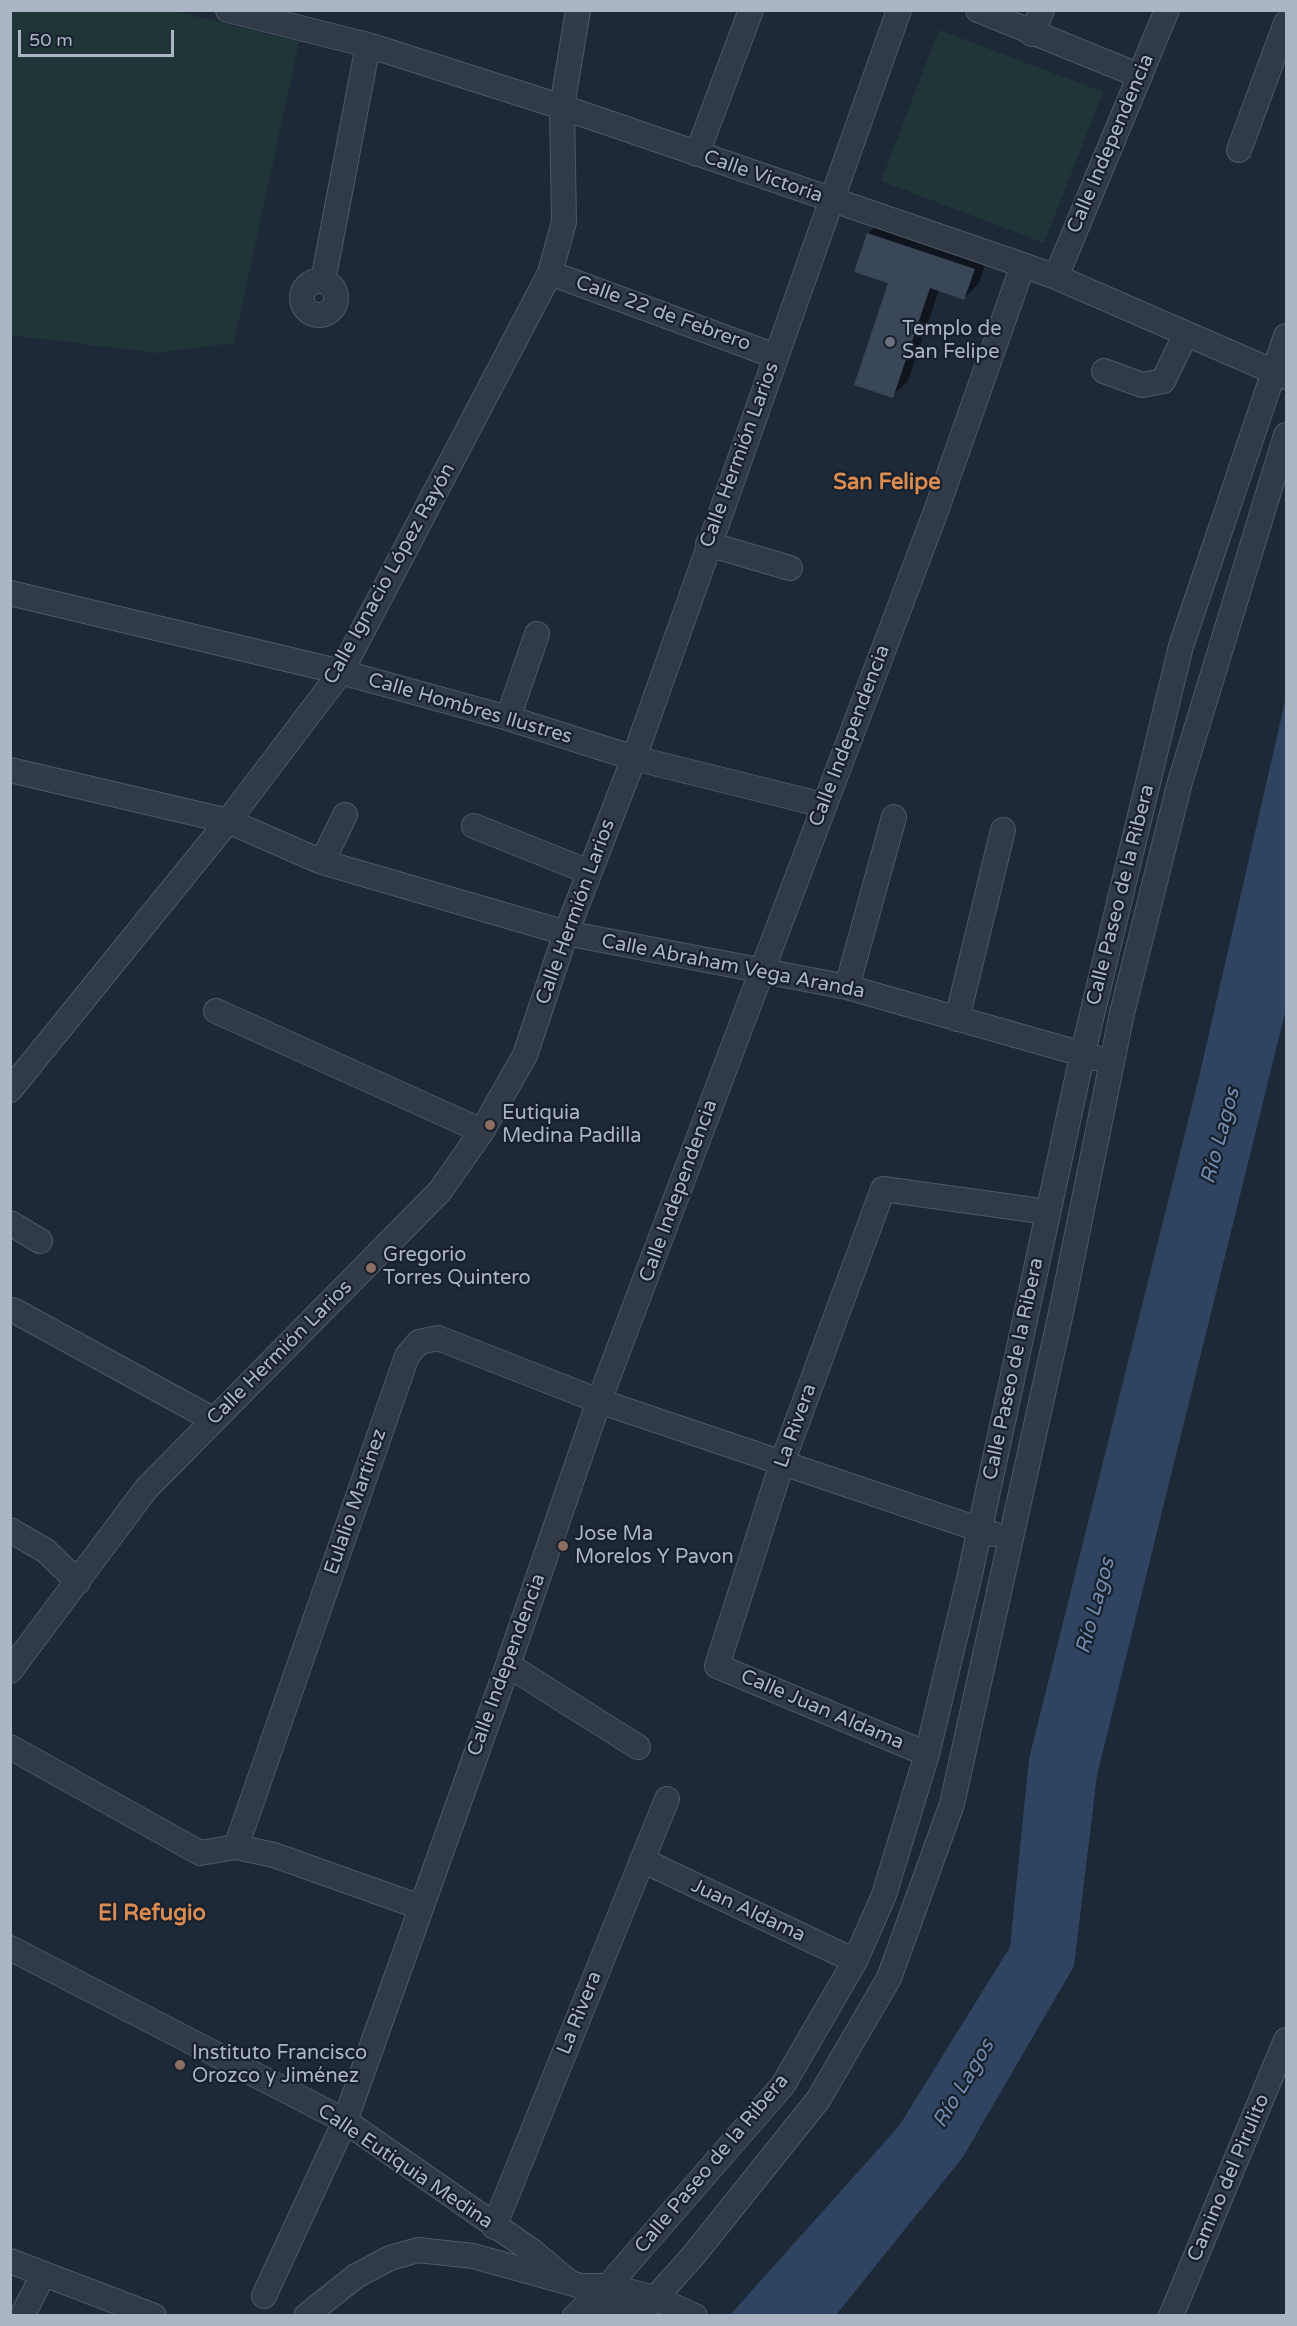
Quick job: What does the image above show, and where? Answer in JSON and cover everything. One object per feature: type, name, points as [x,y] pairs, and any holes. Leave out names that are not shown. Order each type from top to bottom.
[{"type":"street","name":"Calle Victoria","points":[[228,10],[369,45],[562,107],[830,201],[1056,276],[1280,375]]},
{"type":"street","name":"Calle Ignacio López Rayón","points":[[10,1090],[228,821],[341,672],[550,273],[564,222],[566,186],[562,107],[578,10]]},
{"type":"street","points":[[697,154],[751,10]]},
{"type":"street","name":"Calle Hermión Larios","points":[[10,1671],[146,1490],[440,1191],[482,1131],[525,1055],[566,933],[634,758],[899,10]]},
{"type":"street","points":[[978,10],[1032,34],[1140,76]]},
{"type":"street","points":[[1032,34],[1042,10]]},
{"type":"street","name":"Calle Independencia","points":[[1056,276],[1167,10]]},
{"type":"street","points":[[1239,150],[1287,23]]},
{"type":"street","points":[[323,281],[369,45]]},
{"type":"street","name":"Calle Independencia","points":[[264,2296],[345,2121],[508,1665],[599,1401],[936,511],[1023,265]]},
{"type":"street","name":"Calle 22 de Febrero","points":[[550,273],[775,356]]},
{"type":"street","points":[[1104,371],[1142,385],[1163,381],[1186,334]]},
{"type":"street","name":"Calle Paseo de la Ribera","points":[[575,2316],[588,2288],[783,2085],[855,1961],[884,1895],[927,1754],[1003,1429],[1082,1056],[1181,646],[1280,375],[1287,336]]},
{"type":"street","name":"Calle Paseo de la Ribera","points":[[654,2306],[818,2100],[889,1978],[952,1804],[1062,1308],[1122,1012],[1180,782],[1287,435]]},
{"type":"street","points":[[708,544],[790,568]]},
{"type":"street","name":"Calle Hombres Ilustres","points":[[10,593],[341,672],[508,718],[634,758],[823,805]]},
{"type":"street","points":[[508,718],[537,634]]},
{"type":"street","name":"Calle Abraham Vega Aranda","points":[[10,770],[228,821],[322,862],[566,933],[847,987],[1082,1056],[1112,1061]]},
{"type":"street","points":[[322,862],[345,815]]},
{"type":"street","points":[[847,987],[894,817]]},
{"type":"street","points":[[474,826],[589,872]]},
{"type":"street","points":[[957,1019],[1003,830]]},
{"type":"street","points":[[216,1011],[482,1131]]},
{"type":"street","name":"La Rivera","points":[[717,1666],[782,1463],[882,1189],[1048,1212]]},
{"type":"street","points":[[10,1223],[40,1241]]},
{"type":"street","points":[[13,1310],[214,1420]]},
{"type":"street","name":"Eulalio Martínez","points":[[236,1847],[407,1356],[419,1342],[438,1338],[599,1401],[978,1530],[1011,1539]]},
{"type":"street","points":[[10,1530],[46,1551],[78,1582]]},
{"type":"street","points":[[508,1665],[638,1746]]},
{"type":"street","name":"Calle Juan Aldama","points":[[717,1666],[927,1754]]},
{"type":"street","points":[[10,1747],[200,1853],[236,1847],[274,1855],[420,1907]]},
{"type":"street","name":"La Rivera","points":[[494,2227],[668,1799]]},
{"type":"street","name":"Juan Aldama","points":[[642,1860],[855,1961]]},
{"type":"street","name":"Calle Eutiquia Medina","points":[[10,1948],[345,2121],[494,2227],[588,2288]]},
{"type":"street","name":"Camino del Pirulito","points":[[1171,2316],[1287,2040]]},
{"type":"street","points":[[306,2316],[356,2276],[390,2258],[418,2250],[473,2256],[695,2316]]},
{"type":"street","points":[[10,2261],[154,2316]]},
{"type":"street","points":[[22,2316],[43,2275]]},
{"type":"street","points":[[588,2288],[628,2316]]},
{"type":"green space","points":[[11,10],[174,11],[299,42],[234,343],[156,353],[11,335]]},
{"type":"green space","points":[[939,30],[1103,92],[1044,243],[881,181]]},
{"type":"water","name":"Río Lagos","points":[[1286,697],[1286,1009],[1097,1775],[1074,1966],[963,2157],[836,2315],[730,2315],[899,2126],[1010,1947],[1029,1759],[1200,1073]]},
{"type":"building","name":"Templo de San Felipe","points":[[867,233],[975,269],[964,300],[930,288],[893,398],[854,385],[888,283],[854,272]]},
{"type":"place","name":"Templo de San Felipe","points":[[890,342]]},
{"type":"place","name":"Eutiquia Medina Padilla","points":[[490,1125]]},
{"type":"place","name":"Gregorio Torres Quintero","points":[[371,1268]]},
{"type":"place","name":"Jose Ma Morelos Y Pavon","points":[[563,1546]]},
{"type":"place","name":"Instituto Francisco Orozco y Jiménez","points":[[180,2065]]},
{"type":"district","name":"San Felipe","points":[[887,483]]},
{"type":"district","name":"El Refugio","points":[[152,1914]]}]
